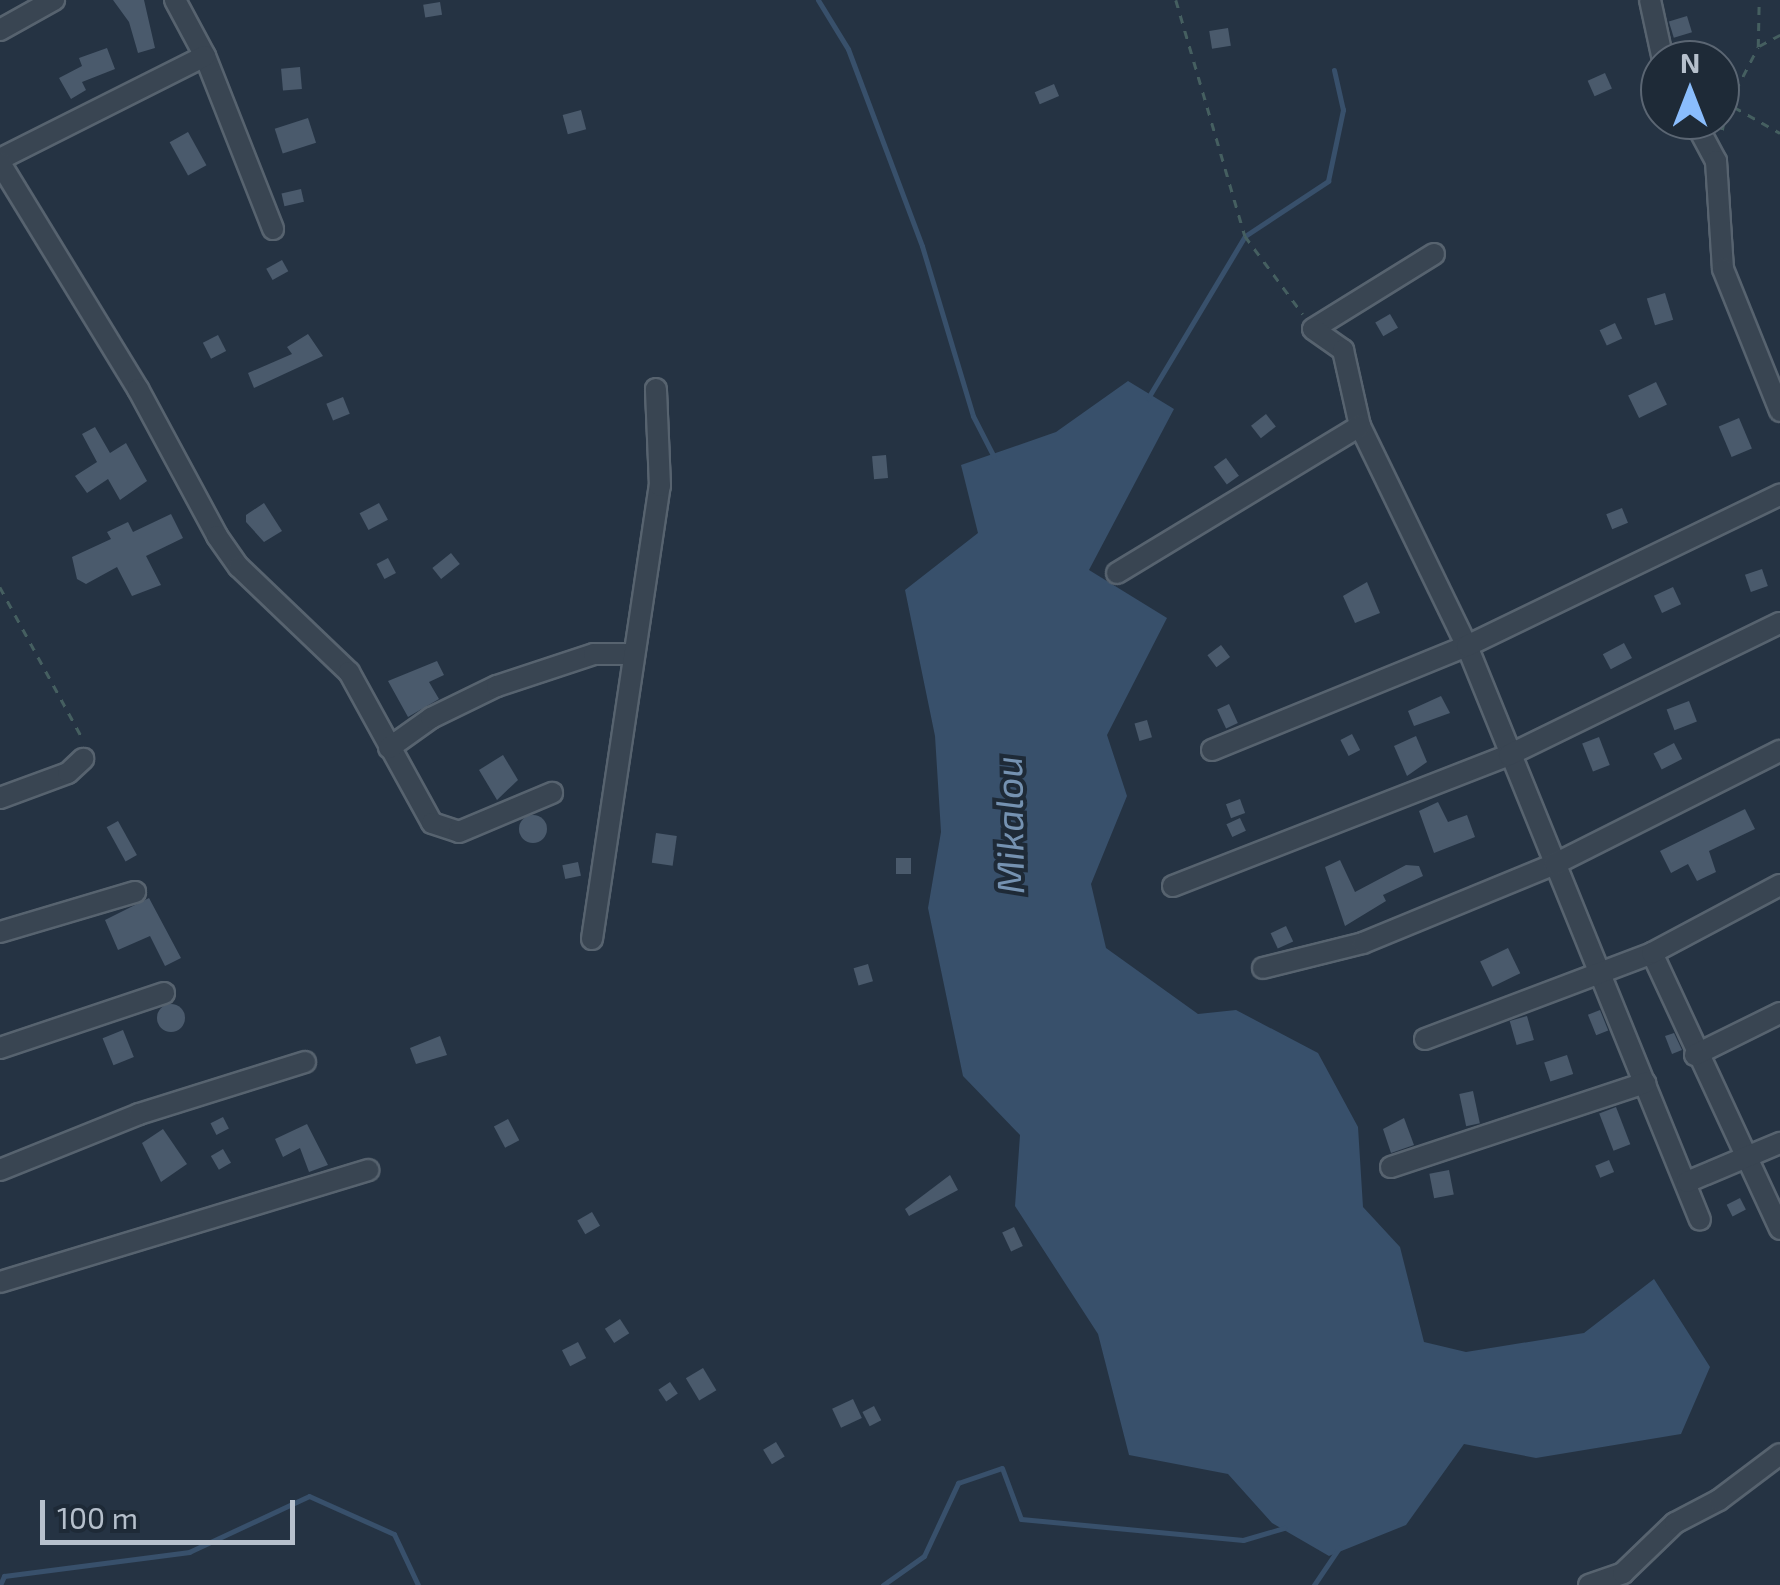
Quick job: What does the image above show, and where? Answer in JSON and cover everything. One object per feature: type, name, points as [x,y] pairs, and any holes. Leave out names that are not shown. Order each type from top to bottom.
[{"type":"street","points":[[0,30],[54,0]]},
{"type":"street","points":[[175,0],[205,56],[274,229]]},
{"type":"street","points":[[1650,0],[1659,40]]},
{"type":"street","points":[[205,56],[0,161],[138,389],[217,536],[239,567],[349,672],[389,748],[442,831],[459,832],[552,793]]},
{"type":"street","points":[[1705,140],[1716,161],[1723,269],[1778,397]]},
{"type":"street","points":[[1434,254],[1313,329],[1343,350],[1360,426],[1466,646],[1604,974],[1700,1220]]},
{"type":"street","points":[[592,939],[660,486],[656,390]]},
{"type":"street","points":[[1117,573],[1360,426]]},
{"type":"street","points":[[1212,750],[1466,646],[1780,495]]},
{"type":"street","points":[[1174,886],[1509,755],[1780,623]]},
{"type":"street","points":[[389,748],[431,718],[497,686],[594,654],[634,654]]},
{"type":"street","points":[[1263,968],[1363,942],[1555,864],[1780,750]]},
{"type":"street","points":[[0,798],[68,774],[83,760]]},
{"type":"street","points":[[1425,1039],[1652,954],[1780,885]]},
{"type":"street","points":[[0,932],[135,892]]},
{"type":"street","points":[[1652,954],[1696,1055],[1751,1158],[1780,1228]]},
{"type":"street","points":[[0,1048],[164,994]]},
{"type":"street","points":[[1696,1055],[1780,1013]]},
{"type":"street","points":[[0,1170],[139,1114],[306,1062]]},
{"type":"street","points":[[1391,1167],[1645,1083]]},
{"type":"street","points":[[1687,1182],[1780,1143]]},
{"type":"street","points":[[0,1282],[368,1170]]},
{"type":"street","points":[[1589,1585],[1625,1579],[1675,1523],[1779,1457]]},
{"type":"path","points":[[1176,0],[1246,236],[1313,329]]},
{"type":"path","points":[[1740,82],[1758,47],[1759,0]]},
{"type":"path","points":[[1758,47],[1780,34]]},
{"type":"path","points":[[1740,111],[1780,133]]},
{"type":"path","points":[[1716,161],[1720,140]]},
{"type":"path","points":[[0,587],[82,738],[83,760]]},
{"type":"water","points":[[1128,381],[1174,409],[1089,570],[1167,618],[1107,735],[1127,796],[1091,884],[1106,948],[1198,1014],[1236,1010],[1318,1053],[1358,1127],[1363,1207],[1400,1247],[1424,1342],[1466,1352],[1584,1333],[1654,1279],[1710,1367],[1681,1434],[1536,1458],[1464,1444],[1406,1525],[1329,1556],[1272,1523],[1228,1474],[1129,1455],[1098,1334],[1015,1206],[1020,1135],[963,1076],[928,908],[941,832],[935,736],[905,590],[978,533],[961,465],[1056,432]]},
{"type":"building","points":[[113,0],[144,0],[155,48],[138,53],[129,22]]},
{"type":"building","points":[[440,2],[442,15],[425,17],[423,5]]},
{"type":"building","points":[[1687,16],[1692,32],[1674,38],[1669,22]]},
{"type":"building","points":[[1228,28],[1231,46],[1212,49],[1209,31]]},
{"type":"building","points":[[107,48],[115,69],[82,82],[86,90],[71,99],[59,78],[82,66],[79,58]]},
{"type":"building","points":[[300,67],[302,89],[283,91],[281,69]]},
{"type":"building","points":[[1605,73],[1612,89],[1595,96],[1588,81]]},
{"type":"building","points":[[1054,84],[1059,96],[1040,104],[1035,92]]},
{"type":"building","points":[[581,110],[586,129],[568,134],[563,115]]},
{"type":"building","points":[[308,118],[316,143],[283,154],[275,129]]},
{"type":"building","points":[[188,132],[206,165],[188,175],[170,142]]},
{"type":"building","points":[[301,189],[304,202],[284,206],[282,193]]},
{"type":"building","points":[[282,260],[288,271],[273,280],[266,269]]},
{"type":"building","points":[[1665,293],[1673,320],[1655,325],[1647,299]]},
{"type":"building","points":[[1390,314],[1398,328],[1383,336],[1375,322]]},
{"type":"building","points":[[1615,323],[1622,338],[1607,346],[1600,330]]},
{"type":"building","points":[[308,334],[323,356],[254,388],[248,373],[292,354],[287,347]]},
{"type":"building","points":[[218,335],[226,351],[211,359],[203,343]]},
{"type":"building","points":[[1656,382],[1667,404],[1639,418],[1628,396]]},
{"type":"building","points":[[343,397],[350,414],[333,420],[326,404]]},
{"type":"building","points":[[1266,414],[1276,427],[1261,438],[1251,426]]},
{"type":"building","points":[[1739,418],[1752,448],[1732,457],[1719,427]]},
{"type":"building","points":[[95,427],[110,453],[126,443],[147,481],[120,500],[108,479],[87,493],[75,476],[97,462],[82,434]]},
{"type":"building","points":[[886,455],[888,478],[874,479],[872,456]]},
{"type":"building","points":[[1226,458],[1239,476],[1227,485],[1214,467]]},
{"type":"building","points":[[264,503],[282,531],[264,542],[246,522],[246,515]]},
{"type":"building","points":[[379,503],[388,520],[368,530],[360,513]]},
{"type":"building","points":[[1622,508],[1628,523],[1612,529],[1606,514]]},
{"type":"building","points":[[171,514],[183,538],[146,556],[161,585],[132,596],[117,567],[86,584],[77,579],[72,557],[111,539],[107,532],[128,522],[133,532]]},
{"type":"building","points":[[451,553],[460,564],[441,579],[432,568]]},
{"type":"building","points":[[388,558],[396,573],[385,579],[377,564]]},
{"type":"building","points":[[1762,569],[1768,586],[1751,592],[1745,575]]},
{"type":"building","points":[[1367,582],[1380,613],[1355,623],[1343,596]]},
{"type":"building","points":[[1673,587],[1681,604],[1662,613],[1654,596]]},
{"type":"building","points":[[1624,643],[1632,658],[1611,669],[1603,654]]},
{"type":"building","points":[[1221,645],[1230,657],[1216,667],[1207,655]]},
{"type":"building","points":[[437,661],[444,675],[429,682],[439,699],[408,717],[388,681]]},
{"type":"building","points":[[1441,696],[1450,713],[1414,726],[1408,711]]},
{"type":"building","points":[[1689,701],[1697,722],[1674,730],[1667,710]]},
{"type":"building","points":[[1229,704],[1238,723],[1226,729],[1217,709]]},
{"type":"building","points":[[1147,720],[1152,737],[1139,741],[1135,724]]},
{"type":"building","points":[[1352,734],[1360,750],[1349,756],[1340,740]]},
{"type":"building","points":[[1416,736],[1427,762],[1407,776],[1394,746]]},
{"type":"building","points":[[1599,737],[1610,765],[1593,771],[1582,743]]},
{"type":"building","points":[[1674,743],[1682,759],[1662,769],[1654,753]]},
{"type":"building","points":[[503,755],[518,780],[497,800],[479,770]]},
{"type":"building","points":[[1240,799],[1245,813],[1231,818],[1226,804]]},
{"type":"building","points":[[1438,802],[1448,822],[1467,815],[1475,837],[1434,853],[1419,811]]},
{"type":"building","points":[[1745,809],[1755,829],[1709,851],[1716,872],[1697,881],[1688,864],[1671,873],[1660,851]]},
{"type":"building","points":[[533,815],[543,819],[547,829],[543,839],[533,843],[523,839],[519,829],[523,819]]},
{"type":"building","points":[[1240,818],[1246,831],[1232,837],[1226,824]]},
{"type":"building","points":[[118,821],[137,855],[126,861],[107,827]]},
{"type":"building","points":[[656,833],[677,836],[673,866],[652,863]]},
{"type":"building","points":[[896,858],[911,858],[911,874],[896,874]]},
{"type":"building","points":[[1340,860],[1355,892],[1406,865],[1419,866],[1423,876],[1383,895],[1386,901],[1345,926],[1325,867]]},
{"type":"building","points":[[578,862],[581,876],[565,879],[562,865]]},
{"type":"building","points":[[149,898],[181,958],[165,966],[150,936],[118,950],[105,920]]},
{"type":"building","points":[[1286,926],[1293,941],[1278,949],[1271,933]]},
{"type":"building","points":[[1508,948],[1520,973],[1492,987],[1480,962]]},
{"type":"building","points":[[868,964],[873,981],[859,985],[854,968]]},
{"type":"building","points":[[171,1004],[181,1008],[185,1018],[181,1028],[171,1032],[161,1028],[157,1018],[161,1008]]},
{"type":"building","points":[[1600,1010],[1608,1030],[1596,1035],[1588,1015]]},
{"type":"building","points":[[1527,1016],[1534,1040],[1517,1045],[1510,1021]]},
{"type":"building","points":[[123,1030],[134,1057],[113,1065],[103,1038]]},
{"type":"building","points":[[1674,1033],[1682,1050],[1672,1054],[1665,1036]]},
{"type":"building","points":[[440,1036],[447,1055],[416,1064],[410,1048]]},
{"type":"building","points":[[1567,1055],[1573,1074],[1550,1081],[1544,1062]]},
{"type":"building","points":[[1473,1091],[1480,1123],[1466,1126],[1459,1094]]},
{"type":"building","points":[[1616,1107],[1630,1144],[1614,1151],[1599,1113]]},
{"type":"building","points":[[223,1117],[229,1129],[216,1135],[211,1123]]},
{"type":"building","points":[[1404,1118],[1414,1145],[1391,1153],[1383,1129]]},
{"type":"building","points":[[508,1119],[519,1140],[505,1148],[494,1127]]},
{"type":"building","points":[[307,1124],[328,1165],[309,1172],[300,1148],[283,1157],[275,1139]]},
{"type":"building","points":[[163,1129],[187,1164],[161,1182],[142,1143]]},
{"type":"building","points":[[223,1149],[231,1163],[219,1170],[211,1156]]},
{"type":"building","points":[[1609,1160],[1614,1172],[1600,1178],[1595,1166]]},
{"type":"building","points":[[1449,1170],[1454,1195],[1434,1198],[1429,1174]]},
{"type":"building","points":[[950,1175],[958,1190],[909,1216],[905,1209]]},
{"type":"building","points":[[1740,1198],[1746,1210],[1733,1216],[1727,1205]]},
{"type":"building","points":[[592,1212],[600,1226],[585,1234],[577,1220]]},
{"type":"building","points":[[1014,1227],[1023,1246],[1011,1252],[1002,1232]]},
{"type":"building","points":[[620,1319],[629,1333],[614,1343],[605,1329]]},
{"type":"building","points":[[578,1342],[586,1358],[570,1366],[562,1350]]},
{"type":"building","points":[[703,1368],[716,1390],[699,1401],[686,1378]]},
{"type":"building","points":[[670,1382],[678,1394],[666,1401],[658,1390]]},
{"type":"building","points":[[853,1399],[862,1418],[841,1428],[832,1409]]},
{"type":"building","points":[[874,1406],[881,1420],[870,1426],[862,1412]]},
{"type":"building","points":[[776,1442],[785,1457],[772,1464],[763,1450]]},
{"type":"waterway","name":"Mikalou","points":[[818,0],[848,49],[922,246],[973,416],[994,457]]},
{"type":"waterway","points":[[1148,398],[1245,236],[1328,181],[1343,110],[1334,70]]},
{"type":"waterway","points":[[883,1585],[924,1556],[958,1483],[1002,1468],[1021,1519],[1243,1540],[1284,1528]]},
{"type":"waterway","points":[[0,1585],[4,1576],[189,1552],[309,1496],[394,1534],[418,1585]]},
{"type":"waterway","points":[[1314,1585],[1339,1548]]}]
